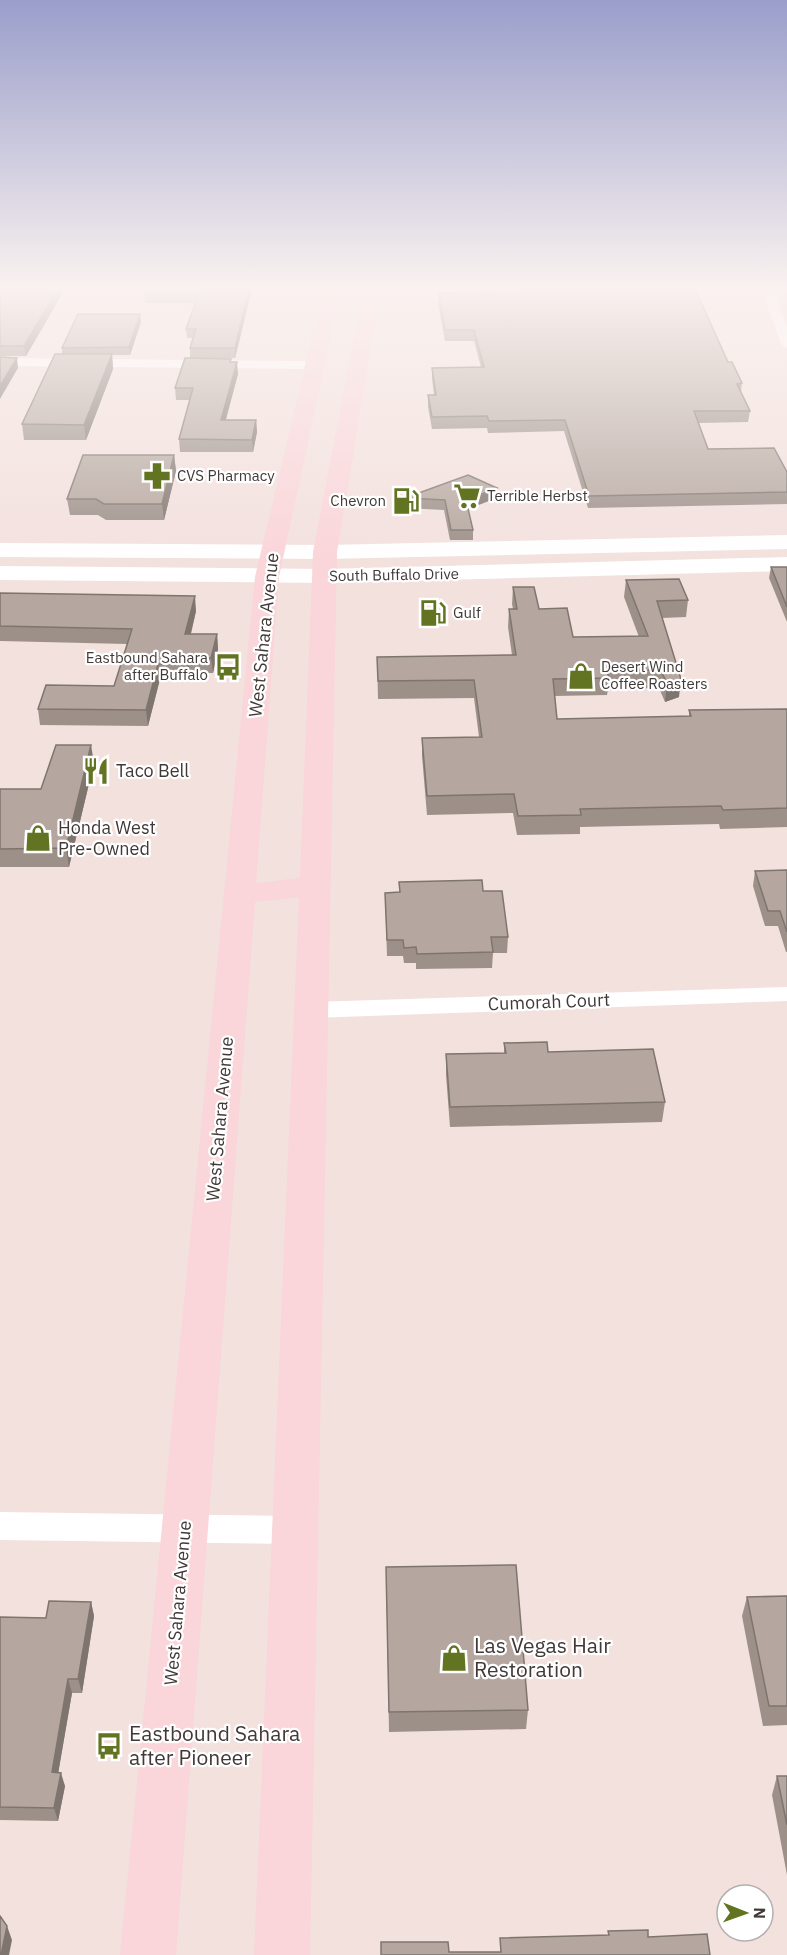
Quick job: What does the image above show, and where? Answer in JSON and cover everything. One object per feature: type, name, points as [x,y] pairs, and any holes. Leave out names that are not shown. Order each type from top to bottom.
[{"type":"main road","name":"West Sahara Avenue","points":[[148,1955],[239,894],[270,564],[332,380]]},
{"type":"main road","name":"West Sahara Avenue","points":[[282,1955],[297,1530],[324,576],[325,552],[351,407],[342,380]]},
{"type":"main road","name":"South Buffalo Drive","points":[[0,573],[270,564],[325,552],[787,542]]},
{"type":"main road","points":[[654,568],[677,555],[705,553],[708,549],[707,543]]},
{"type":"main road","name":"South Buffalo Drive","points":[[0,550],[270,564],[324,576],[787,564]]},
{"type":"main road","points":[[239,894],[316,886]]},
{"type":"street","name":"Cumorah Court","points":[[312,1010],[787,994]]},
{"type":"street","points":[[0,1526],[297,1530]]},
{"type":"building","points":[[43,380],[102,380],[84,425],[22,424]]},
{"type":"building","points":[[178,380],[232,380],[221,420],[256,420],[252,440],[179,439],[193,388],[175,388]]},
{"type":"building","points":[[434,380],[741,380],[742,383],[737,384],[750,411],[694,411],[708,449],[774,448],[787,472],[787,492],[589,496],[565,420],[489,421],[487,416],[432,417],[428,395],[436,395]]},
{"type":"building","name":"CVS Pharmacy","points":[[83,455],[174,455],[162,504],[104,504],[96,499],[67,499]]},
{"type":"building","points":[[468,475],[497,488],[466,500],[473,530],[451,530],[445,500],[405,498]]},
{"type":"building","points":[[771,567],[787,567],[787,607]]},
{"type":"building","points":[[679,579],[688,600],[657,601],[681,679],[667,684],[661,670],[607,671],[609,678],[553,679],[557,719],[691,716],[689,710],[787,709],[787,808],[723,810],[721,806],[580,809],[581,815],[518,816],[514,794],[427,796],[422,738],[482,737],[474,680],[378,681],[377,657],[516,655],[509,609],[517,609],[513,587],[534,587],[539,609],[567,608],[573,637],[648,636],[626,580]]},
{"type":"building","points":[[0,593],[195,596],[185,634],[217,634],[211,658],[189,658],[187,664],[158,664],[146,710],[38,709],[46,685],[114,686],[132,629],[0,626]]},
{"type":"building","points":[[56,745],[91,745],[66,848],[0,849],[0,789],[41,789]]},
{"type":"building","points":[[787,870],[787,932],[780,911],[768,911],[755,871]]},
{"type":"building","points":[[482,880],[483,891],[502,891],[508,937],[491,937],[493,952],[417,954],[416,947],[404,948],[403,940],[387,940],[385,893],[400,892],[399,882]]},
{"type":"building","points":[[547,1042],[548,1052],[653,1049],[665,1102],[450,1107],[446,1054],[506,1053],[504,1043]]},
{"type":"building","name":"Las Vegas Hair Restoration","points":[[516,1565],[528,1710],[389,1712],[386,1567]]},
{"type":"building","points":[[787,1596],[787,1706],[769,1706],[747,1597]]},
{"type":"building","points":[[49,1601],[91,1602],[78,1679],[68,1679],[52,1772],[61,1773],[54,1808],[0,1807],[0,1617],[46,1618]]},
{"type":"building","points":[[777,1776],[787,1776],[787,1825]]},
{"type":"building","points":[[0,1916],[7,1926],[1,1955],[0,1955]]},
{"type":"building","points":[[648,1930],[648,1937],[707,1934],[710,1955],[381,1955],[381,1942],[448,1942],[449,1952],[501,1952],[500,1938],[609,1935],[608,1931]]},
{"type":"place","name":"CVS Pharmacy","points":[[157,476]]},
{"type":"place","name":"Terrible Herbst","points":[[467,496]]},
{"type":"place","name":"Chevron","points":[[406,501]]},
{"type":"place","name":"Gulf","points":[[433,613]]},
{"type":"place","name":"Eastbound Sahara after Buffalo","points":[[228,667]]},
{"type":"place","name":"Desert Wind Coffee Roasters","points":[[581,676]]},
{"type":"place","name":"Taco Bell","points":[[96,771]]},
{"type":"place","name":"Honda West Pre-Owned","points":[[38,838]]},
{"type":"place","name":"Las Vegas Hair Restoration","points":[[454,1658]]},
{"type":"place","name":"Eastbound Sahara after Pioneer","points":[[109,1746]]}]
